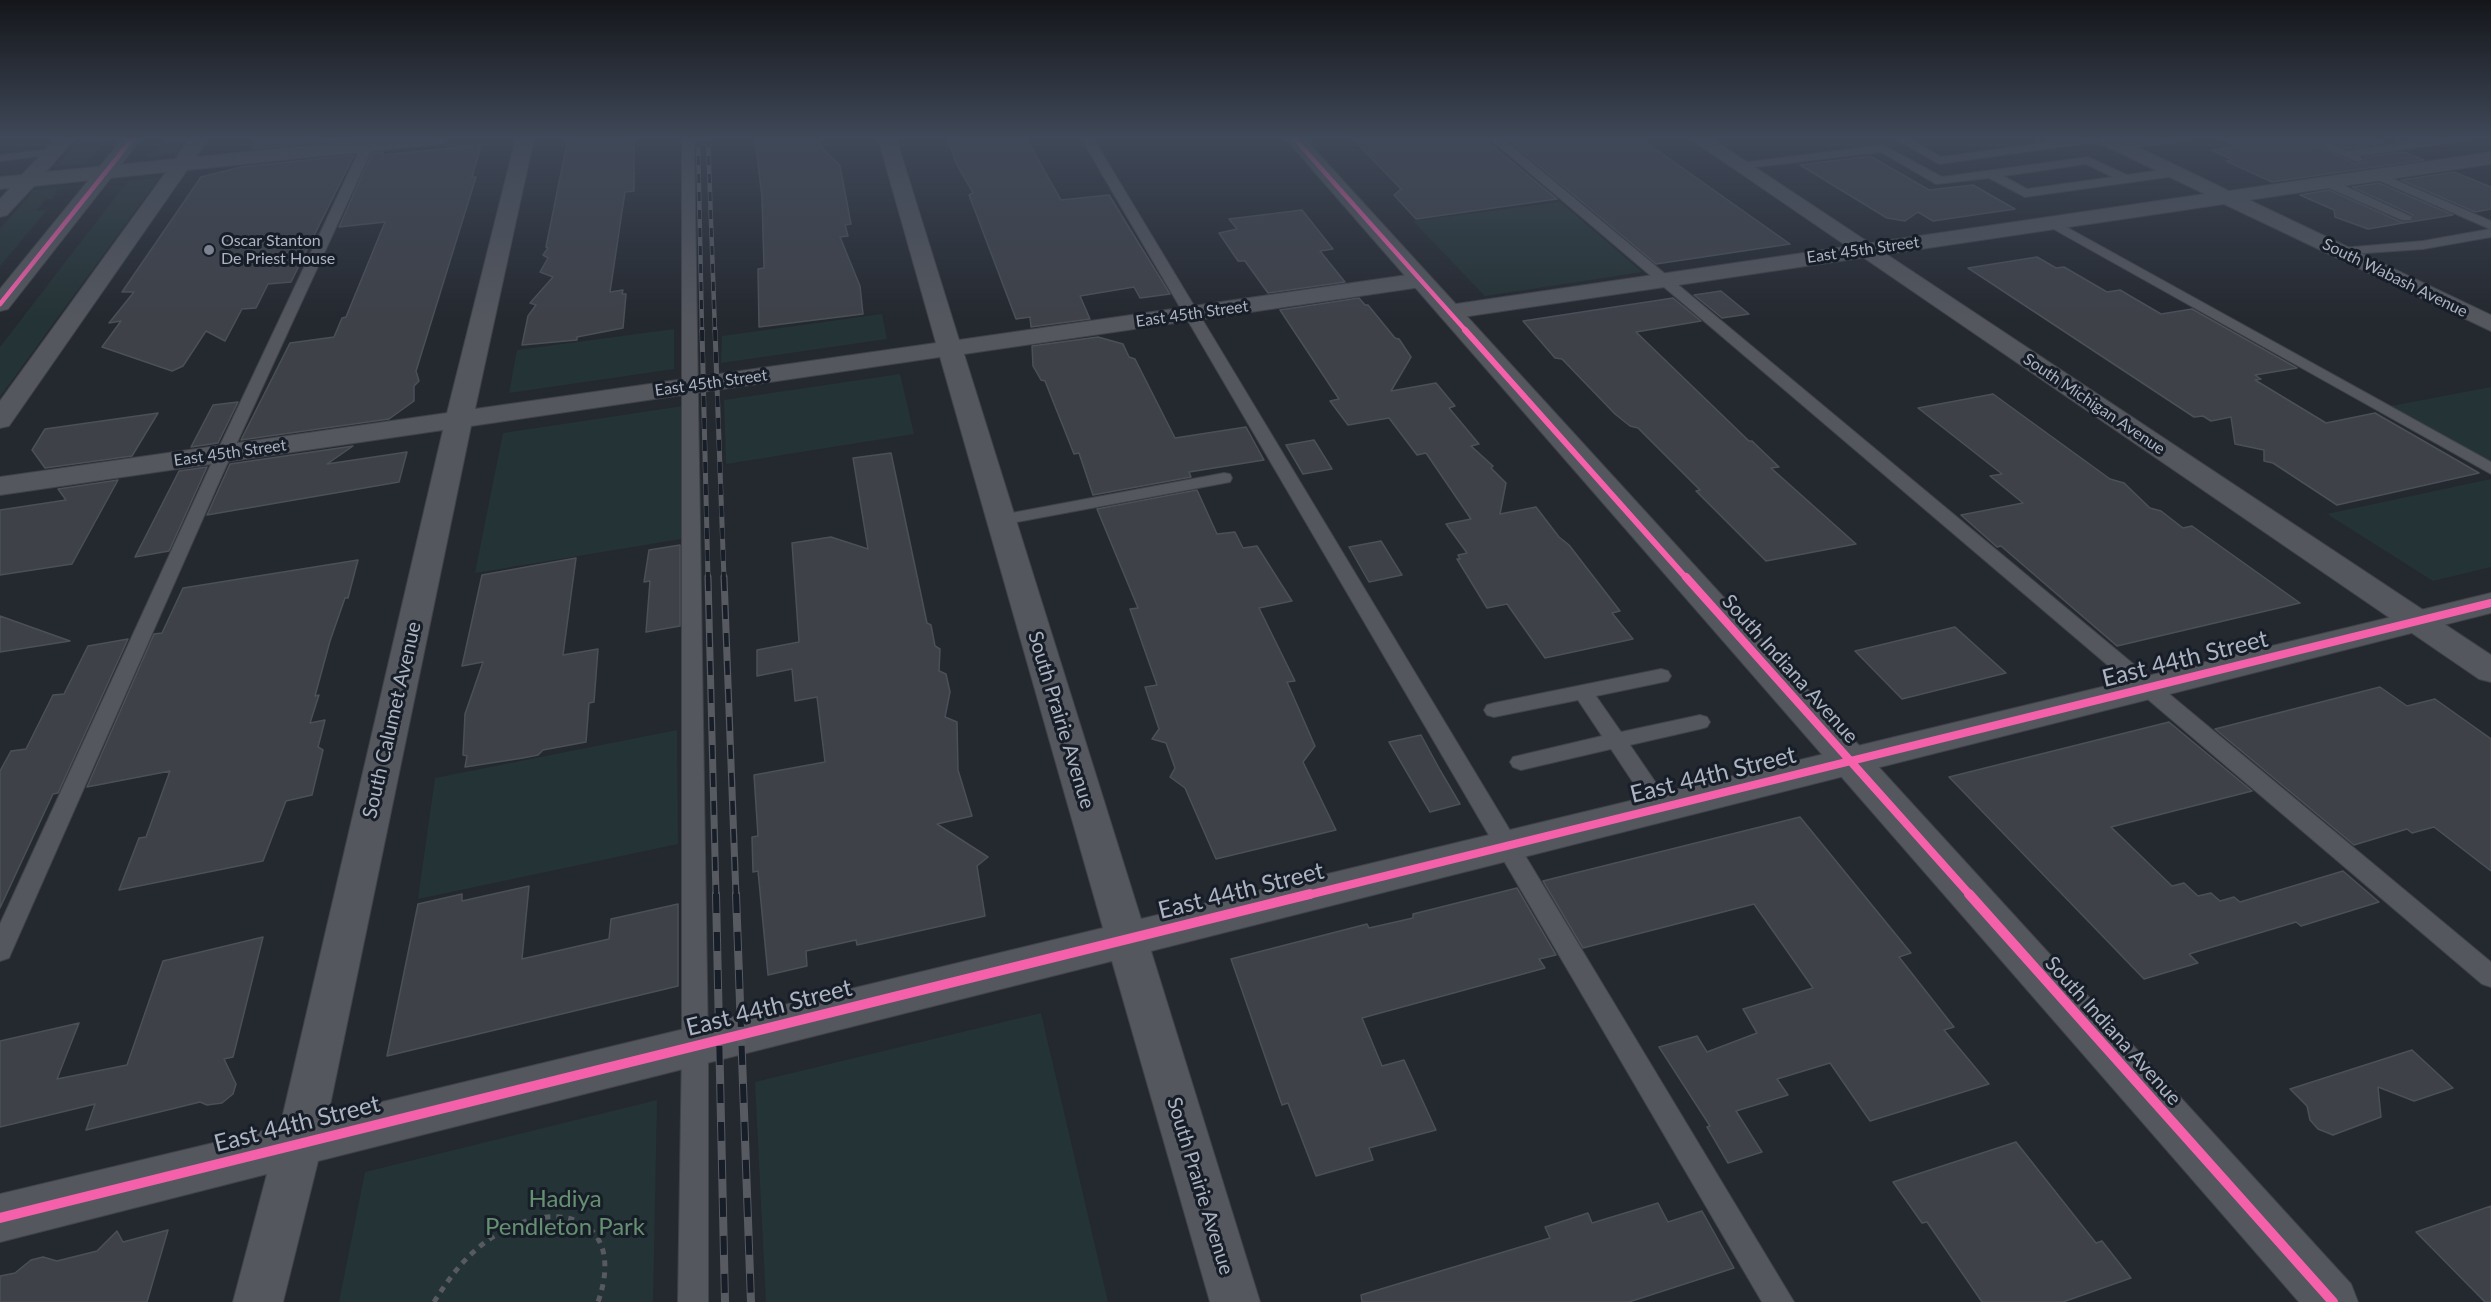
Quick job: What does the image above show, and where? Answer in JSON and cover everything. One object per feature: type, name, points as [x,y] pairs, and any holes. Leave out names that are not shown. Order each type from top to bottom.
[{"type":"street","points":[[0,211],[11,199]]},
{"type":"street","points":[[0,304],[84,199]]},
{"type":"street","points":[[0,420],[156,199]]},
{"type":"street","name":"South Calumet Avenue","points":[[258,1302],[298,1144],[459,419],[511,199]]},
{"type":"street","name":"South Prairie Avenue","points":[[905,199],[1235,1302]]},
{"type":"street","name":"South Indiana Avenue","points":[[1348,199],[2333,1302]]},
{"type":"street","name":"South Michigan Avenue","points":[[1788,199],[2491,671]]},
{"type":"street","name":"East 45th Street","points":[[1449,312],[2214,199]]},
{"type":"street","name":"South Wabash Avenue","points":[[2230,199],[2491,324]]},
{"type":"street","name":"East 45th Street","points":[[0,486],[1421,280]]},
{"type":"street","name":"East 44th Street","points":[[0,1218],[2491,603]]},
{"type":"lane","points":[[0,951],[224,453],[343,199]]},
{"type":"lane","points":[[688,199],[695,1046],[693,1302]]},
{"type":"lane","points":[[1122,199],[1779,1302]]},
{"type":"lane","points":[[1568,199],[2491,977]]},
{"type":"lane","points":[[2364,199],[2406,217]]},
{"type":"lane","points":[[2434,199],[2491,226]]},
{"type":"lane","points":[[2052,222],[2491,469]]},
{"type":"lane","points":[[2342,252],[2423,245],[2491,233]]},
{"type":"lane","points":[[1001,520],[1224,478]]},
{"type":"lane","points":[[1494,710],[1661,676]]},
{"type":"lane","points":[[1582,692],[1662,808]]},
{"type":"lane","points":[[1521,762],[1700,722]]},
{"type":"path","points":[[434,1302],[446,1281],[467,1257],[493,1238],[516,1223],[538,1216],[565,1215],[587,1224],[601,1245],[607,1263],[605,1283],[598,1302]]},
{"type":"green space","points":[[26,199],[52,199],[46,199],[36,211],[47,210],[0,266],[0,229]]},
{"type":"green space","points":[[114,199],[144,199],[0,397],[0,347]]},
{"type":"green space","points":[[1560,202],[1642,272],[1485,296],[1413,221]]},
{"type":"green space","points":[[882,314],[887,339],[721,363],[722,336]]},
{"type":"green space","points":[[674,329],[674,369],[509,393],[517,350]]},
{"type":"green space","points":[[900,374],[914,434],[726,464],[724,400]]},
{"type":"green space","points":[[2491,387],[2491,461],[2391,406]]},
{"type":"green space","points":[[683,406],[681,539],[475,573],[503,433]]},
{"type":"green space","points":[[2491,479],[2491,567],[2433,581],[2327,514]]},
{"type":"green space","points":[[677,730],[678,844],[418,899],[435,778]]},
{"type":"green space","points":[[1041,1013],[1108,1302],[766,1302],[755,1082]]},
{"type":"green space","name":"Hadiya Pendleton Park","points":[[657,1100],[653,1302],[339,1302],[365,1172]]},
{"type":"building","points":[[186,199],[332,199],[291,282],[268,284],[256,308],[242,309],[225,341],[206,331],[183,366],[172,371],[102,347],[121,321],[109,323],[134,292],[122,292]]},
{"type":"building","points":[[352,199],[469,199],[416,371],[419,381],[414,386],[414,401],[389,419],[241,440],[290,343],[334,337],[342,318],[346,317],[385,222],[339,227]]},
{"type":"building","points":[[556,199],[624,199],[610,292],[623,290],[622,294],[626,294],[623,328],[577,337],[577,340],[522,345],[528,316],[536,305],[530,303],[553,277],[540,272],[548,258],[543,255],[548,248],[546,247]]},
{"type":"building","points":[[762,199],[846,199],[851,224],[845,225],[848,236],[840,237],[860,286],[863,314],[759,327],[758,269],[764,268]]},
{"type":"building","points":[[970,199],[1111,199],[1170,294],[1140,298],[1134,287],[1080,296],[1090,319],[1031,327],[1030,317],[1016,319]]},
{"type":"building","points":[[1397,199],[1557,199],[1416,219]]},
{"type":"building","points":[[1578,199],[1726,199],[1790,244],[1656,264]]},
{"type":"building","points":[[1855,199],[1997,199],[2015,209],[1933,221],[1918,212],[1905,221],[1887,218]]},
{"type":"building","points":[[2309,199],[2349,199],[2401,222],[2409,222],[2368,229],[2335,217],[2334,210]]},
{"type":"building","points":[[2378,199],[2415,199],[2453,215],[2410,222],[2413,215]]},
{"type":"building","points":[[2444,199],[2491,199],[2491,209],[2475,212]]},
{"type":"building","points":[[1302,210],[1333,249],[1320,251],[1345,282],[1268,293],[1245,261],[1238,261],[1219,233],[1237,229],[1229,219]]},
{"type":"building","points":[[2037,257],[2056,268],[2064,267],[2107,292],[2120,290],[2161,314],[2192,309],[2297,368],[2255,375],[2261,379],[2255,380],[2326,423],[2375,413],[2479,473],[2337,505],[2273,463],[2264,461],[2264,450],[2235,444],[2231,417],[2211,421],[2203,416],[2194,417],[1968,268]]},
{"type":"building","points":[[1721,291],[1749,314],[1722,318],[1694,295]]},
{"type":"building","points":[[1359,298],[1365,305],[1368,305],[1395,338],[1399,339],[1411,357],[1391,391],[1436,383],[1455,406],[1449,408],[1479,444],[1471,446],[1493,466],[1491,468],[1506,483],[1500,514],[1536,507],[1620,611],[1612,613],[1633,639],[1545,658],[1507,604],[1487,608],[1457,559],[1460,559],[1458,555],[1467,553],[1446,524],[1471,519],[1426,453],[1417,455],[1389,418],[1348,425],[1330,401],[1339,399],[1280,310]]},
{"type":"building","points":[[1673,298],[1701,321],[1636,332],[1779,467],[1771,468],[1856,544],[1766,561],[1696,491],[1700,490],[1638,428],[1630,426],[1615,414],[1562,359],[1555,358],[1523,321]]},
{"type":"building","points":[[1098,337],[1123,344],[1129,357],[1135,359],[1175,438],[1246,427],[1264,460],[1189,472],[1191,477],[1093,495],[1079,453],[1074,454],[1045,381],[1041,380],[1033,366],[1032,346]]},
{"type":"building","points":[[1993,394],[2110,479],[2124,483],[2150,508],[2161,511],[2183,528],[2192,526],[2300,603],[2117,646],[2001,546],[1997,547],[1961,515],[2023,503],[1990,476],[2002,474],[1918,408]]},
{"type":"building","points":[[238,402],[218,443],[191,447],[213,405]]},
{"type":"building","points":[[158,413],[132,456],[45,468],[32,450],[45,429]]},
{"type":"building","points":[[1314,440],[1332,469],[1303,474],[1286,445]]},
{"type":"building","points":[[353,446],[327,464],[407,452],[399,482],[207,515],[230,464]]},
{"type":"building","points":[[891,453],[927,623],[931,625],[935,646],[940,649],[939,671],[946,674],[950,692],[945,717],[957,722],[958,770],[972,816],[937,824],[988,857],[977,866],[985,916],[857,945],[856,940],[806,951],[807,966],[768,975],[758,871],[753,872],[752,837],[758,836],[754,775],[825,762],[817,697],[795,701],[792,669],[757,676],[757,650],[799,642],[792,543],[831,537],[868,549],[853,458]]},
{"type":"building","points":[[207,467],[169,551],[135,557],[179,471]]},
{"type":"building","points":[[118,480],[72,564],[0,575],[0,510],[66,500],[58,489]]},
{"type":"building","points":[[1197,490],[1217,534],[1235,532],[1243,548],[1257,546],[1292,601],[1259,608],[1295,681],[1287,682],[1315,746],[1303,762],[1336,830],[1216,859],[1185,788],[1170,777],[1175,768],[1166,743],[1152,739],[1159,729],[1145,687],[1157,685],[1130,609],[1138,608],[1097,509]]},
{"type":"building","points":[[1381,541],[1402,575],[1369,582],[1349,547]]},
{"type":"building","points":[[680,545],[680,626],[646,632],[650,581],[644,582],[649,550]]},
{"type":"building","points":[[576,558],[563,655],[598,649],[594,702],[589,703],[586,742],[543,750],[538,755],[465,767],[467,756],[463,755],[465,714],[483,662],[462,666],[482,575]]},
{"type":"building","points":[[358,560],[348,598],[345,598],[330,641],[315,696],[319,695],[310,723],[325,720],[318,747],[323,750],[312,795],[286,801],[263,861],[119,890],[139,838],[146,837],[170,771],[87,787],[154,634],[162,633],[183,588]]},
{"type":"building","points":[[0,616],[70,641],[0,652]]},
{"type":"building","points":[[1955,627],[2006,673],[1902,699],[1855,651]]},
{"type":"building","points":[[128,639],[58,793],[53,794],[0,908],[0,771],[11,751],[26,749],[53,695],[64,694],[88,646]]},
{"type":"building","points":[[2380,687],[2407,706],[2435,699],[2491,739],[2491,871],[2434,827],[2412,833],[2407,829],[2354,845],[2215,729]]},
{"type":"building","points":[[2169,722],[2252,791],[2111,827],[2172,886],[2184,883],[2198,896],[2211,893],[2220,901],[2234,897],[2240,902],[2343,871],[2379,902],[2301,926],[2296,922],[2189,954],[2198,963],[2144,979],[1949,777]]},
{"type":"building","points":[[1421,735],[1460,804],[1430,812],[1389,742]]},
{"type":"building","points":[[1800,817],[1911,953],[1899,957],[1954,1027],[1944,1030],[1989,1084],[1870,1121],[1830,1063],[1777,1079],[1788,1095],[1736,1111],[1762,1152],[1728,1163],[1707,1127],[1710,1126],[1659,1047],[1697,1036],[1707,1052],[1757,1033],[1743,1009],[1813,988],[1754,904],[1583,948],[1543,881]]},
{"type":"building","points":[[529,886],[522,959],[609,939],[611,919],[678,904],[678,986],[387,1056],[418,904],[462,894],[462,901]]},
{"type":"building","points":[[1517,888],[1556,955],[1539,959],[1545,968],[1362,1018],[1382,1066],[1404,1060],[1436,1130],[1369,1148],[1373,1160],[1316,1176],[1288,1103],[1282,1105],[1231,959],[1367,924],[1369,928],[1413,918],[1413,914]]},
{"type":"building","points":[[263,937],[233,1057],[224,1059],[236,1084],[233,1094],[222,1103],[207,1105],[200,1102],[86,1130],[95,1104],[0,1127],[0,1041],[79,1023],[57,1079],[127,1065],[163,961]]},
{"type":"building","points":[[2412,1050],[2453,1088],[2414,1101],[2378,1087],[2381,1117],[2333,1135],[2318,1129],[2310,1120],[2307,1106],[2290,1089]]},
{"type":"building","points":[[2016,1142],[2096,1243],[2102,1241],[2131,1278],[2063,1302],[1982,1302],[1927,1222],[1922,1223],[1893,1182]]},
{"type":"building","points":[[1658,1203],[1668,1222],[1702,1211],[1734,1268],[1629,1302],[1362,1302],[1361,1295],[1550,1238],[1545,1227],[1588,1213],[1592,1223]]},
{"type":"building","points":[[2491,1206],[2491,1302],[2485,1302],[2416,1232]]},
{"type":"building","points":[[168,1230],[147,1302],[0,1302],[0,1276],[15,1273],[31,1260],[43,1257],[57,1261],[97,1251],[117,1231],[123,1242]]},
{"type":"railway","points":[[699,199],[702,332]]},
{"type":"railway","points":[[710,199],[715,332]]},
{"type":"railway","points":[[702,330],[708,579]]},
{"type":"railway","points":[[715,330],[724,579]]},
{"type":"railway","points":[[708,577],[716,896]]},
{"type":"railway","points":[[724,577],[736,896]]},
{"type":"railway","points":[[716,894],[725,1302]]},
{"type":"railway","points":[[736,894],[751,1302]]},
{"type":"cycle path","points":[[0,304],[84,199]]},
{"type":"cycle path","points":[[1348,199],[2333,1302]]},
{"type":"cycle path","points":[[0,1218],[2491,603]]},
{"type":"place","name":"Oscar Stanton De Priest House","points":[[209,250]]}]
